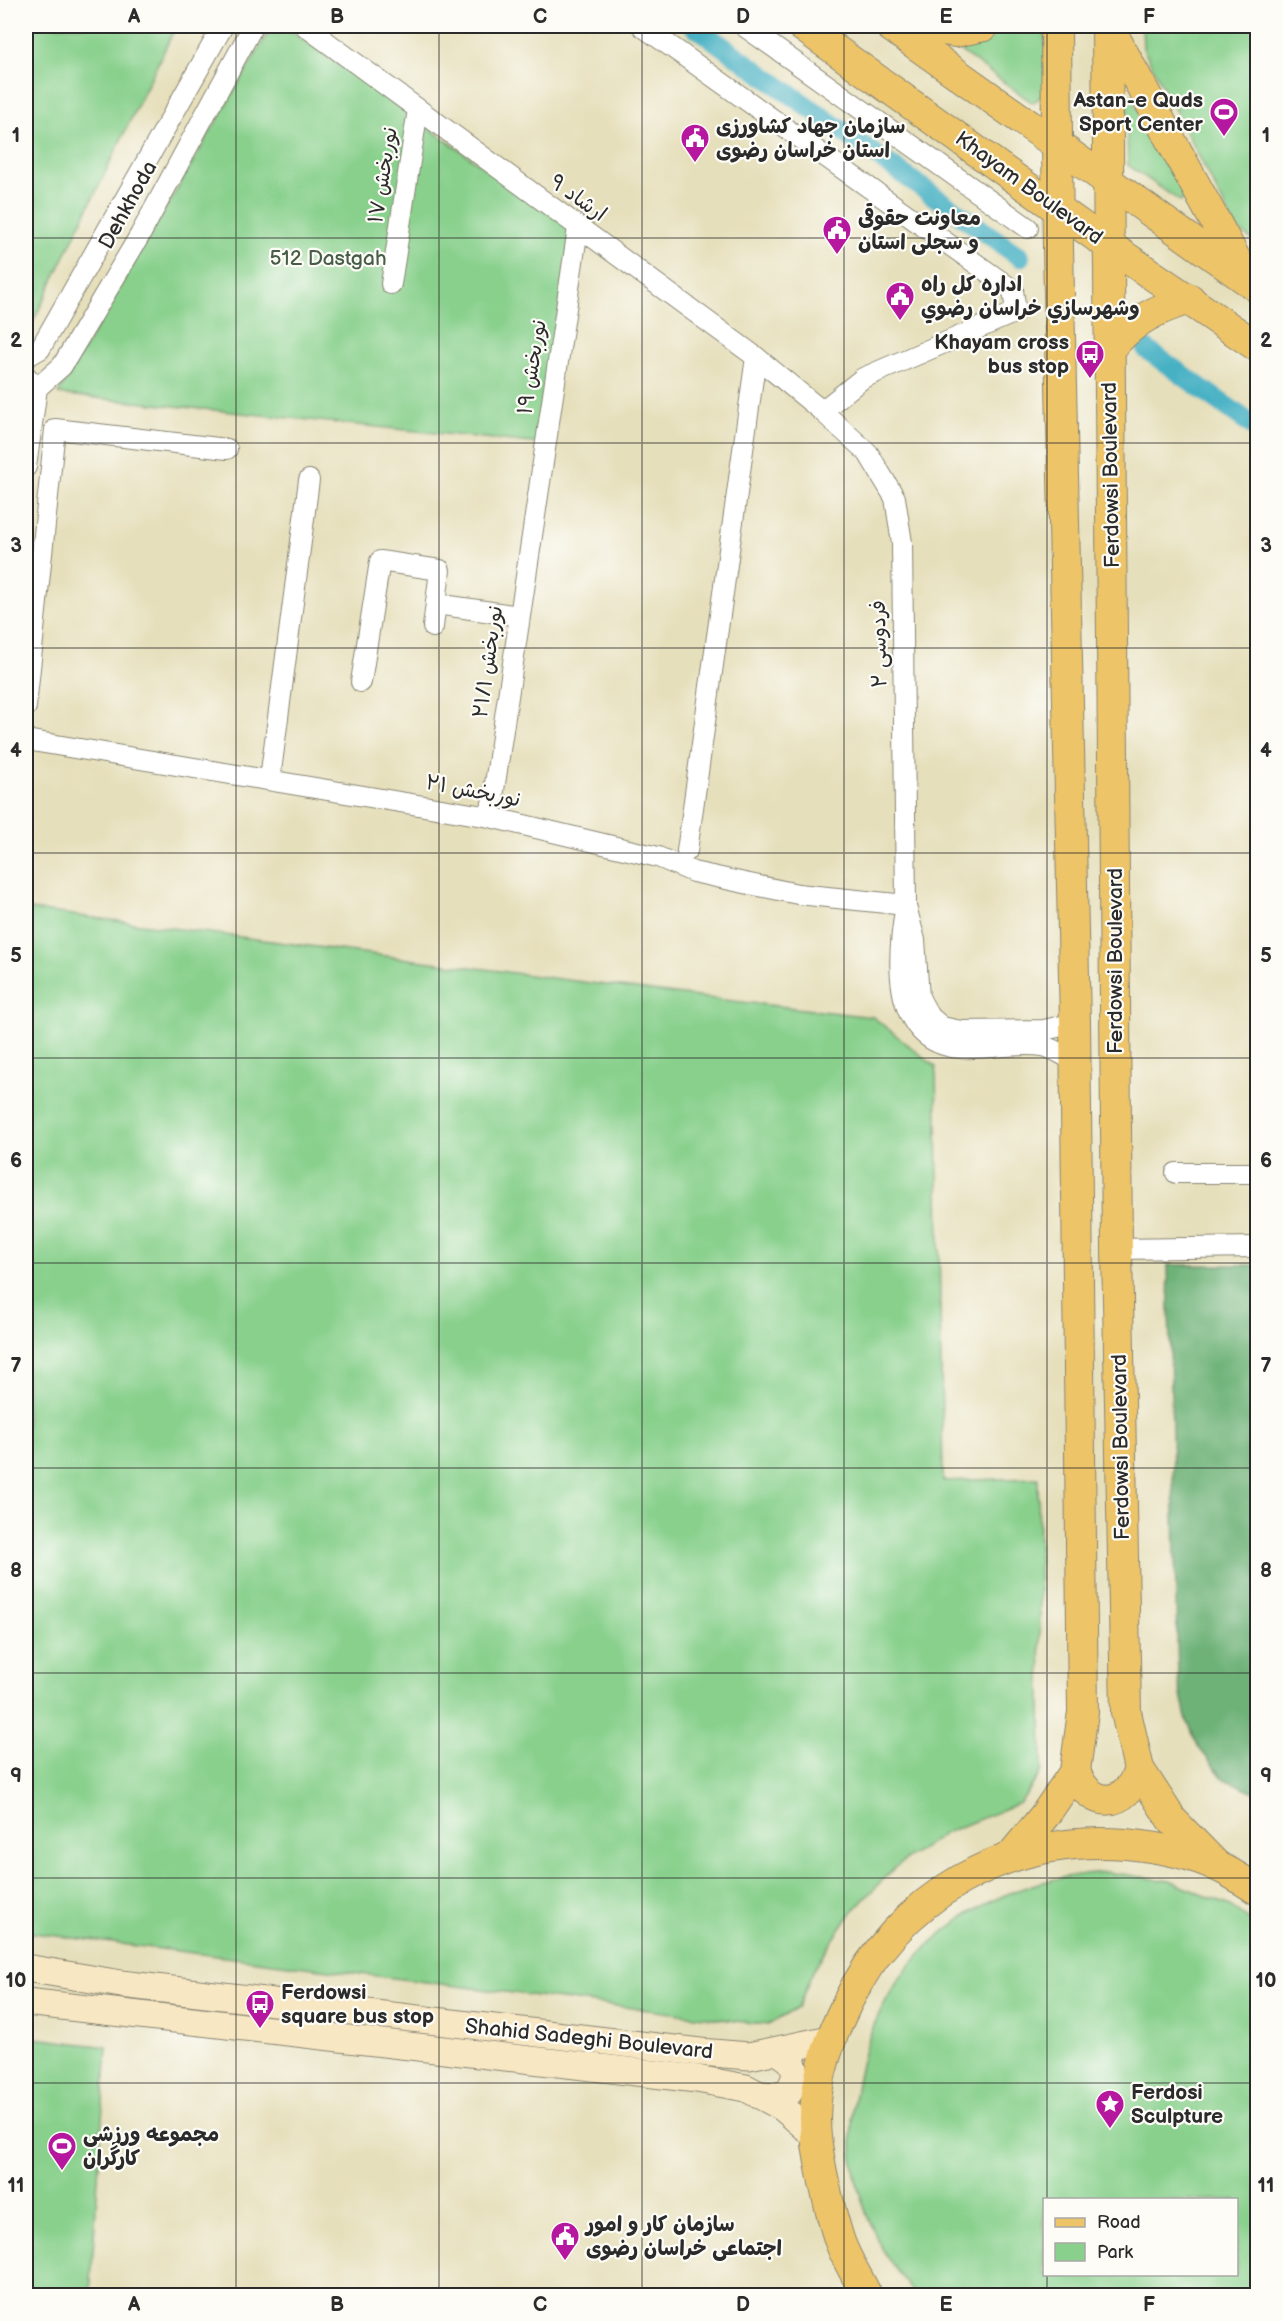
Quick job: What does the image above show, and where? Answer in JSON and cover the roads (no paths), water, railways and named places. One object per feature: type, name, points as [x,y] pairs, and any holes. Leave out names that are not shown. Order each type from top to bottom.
[{"type":"main road","name":"Khayam Boulevard","points":[[802,26],[1058,207],[1108,245],[1190,298],[1257,347]]},
{"type":"main road","points":[[890,26],[1253,285]]},
{"type":"main road","points":[[917,26],[955,32],[984,26]]},
{"type":"main road","name":"Ferdowsi Boulevard","points":[[1012,1855],[1046,1815],[1075,1771],[1083,1712],[1076,1023],[1056,26]]},
{"type":"main road","name":"Ferdowsi Boulevard","points":[[1107,26],[1117,1249],[1126,1712],[1139,1769],[1172,1820],[1217,1866]]},
{"type":"main road","points":[[1107,26],[1253,285]]},
{"type":"main road","points":[[1109,350],[1123,332],[1141,318],[1190,298]]},
{"type":"main road","points":[[1075,1771],[1080,1786],[1092,1797],[1108,1800],[1123,1796],[1134,1785],[1139,1769]]},
{"type":"main road","points":[[867,2295],[839,2240],[816,2136],[818,2097],[830,2038],[861,1973],[898,1927],[944,1889],[1012,1855],[1050,1846],[1094,1841],[1157,1847],[1217,1866],[1257,1890]]},
{"type":"main road","name":"Shahid Sadeghi Boulevard","points":[[26,1968],[122,1984],[700,2052],[749,2056],[830,2038]]},
{"type":"main road","name":"Shahid Sadeghi Boulevard","points":[[26,2002],[697,2079],[746,2088],[782,2107],[816,2136]]},
{"type":"main road","points":[[759,2095],[779,2096],[789,2092],[796,2076],[792,2061],[777,2051]]},
{"type":"street","name":"Dehkhoda","points":[[26,357],[40,349],[223,26]]},
{"type":"street","name":"Dehkhoda","points":[[29,385],[62,366],[140,235],[253,26]]},
{"type":"street","name":"ارشاد ۹","points":[[305,26],[326,31],[418,109],[756,357],[822,411]]},
{"type":"street","points":[[642,26],[1013,290],[1016,312],[863,378],[822,411]]},
{"type":"street","points":[[744,26],[1028,228]]},
{"type":"street","name":"نوربخش ۱۷","points":[[391,284],[418,109]]},
{"type":"street","name":"نوربخش ۱۹","points":[[534,513],[578,228]]},
{"type":"street","points":[[687,851],[756,357]]},
{"type":"street","points":[[26,467],[29,385]]},
{"type":"street","name":"فردوسی ۲","points":[[822,411],[868,453],[896,498],[902,543],[906,905],[899,942],[903,1002],[916,1026],[935,1042],[959,1048],[1044,1046],[1076,1062]]},
{"type":"street","points":[[26,707],[56,429],[227,450]]},
{"type":"street","points":[[270,779],[309,480]]},
{"type":"street","name":"نوربخش ۲۱/۱","points":[[489,817],[534,513]]},
{"type":"street","points":[[361,682],[380,561],[440,570],[433,627]]},
{"type":"street","points":[[436,604],[519,616]]},
{"type":"street","name":"نوربخش ۲۱","points":[[26,740],[489,817],[658,857],[693,872],[740,882],[798,894],[906,905]]},
{"type":"street","name":"فردوسی ۲","points":[[906,905],[915,940],[919,997],[929,1016],[942,1027],[961,1031],[1044,1030],[1076,1023]]},
{"type":"street","points":[[1176,1173],[1257,1173]]},
{"type":"street","points":[[1117,1249],[1257,1247]]},
{"type":"waterway","points":[[694,26],[1020,257]]},
{"type":"waterway","points":[[1146,349],[1258,429]]},
{"type":"place","name":"Astan-e Quds Sport Center","points":[[1224,138]]},
{"type":"place","name":"سازمان جهاد کشاورزی استان خراسان رضوی","points":[[695,164]]},
{"type":"place","name":"معاونت حقوقی و سجلی استان","points":[[837,256]]},
{"type":"place","name":"اداره كل راه وشهرسازي خراسان رضوي","points":[[900,322]]},
{"type":"place","name":"Khayam cross bus stop","points":[[1090,380]]},
{"type":"place","name":"Ferdowsi square bus stop","points":[[260,2030]]},
{"type":"place","name":"Ferdosi Sculpture","points":[[1110,2130]]},
{"type":"place","name":"مجموعه ورزشی کارگران","points":[[62,2172]]},
{"type":"place","name":"سازمان کار و امور اجتماعی خراسان رضوی","points":[[565,2262]]},
{"type":"park label","name":"512 Dastgah","points":[[328,258]]}]
